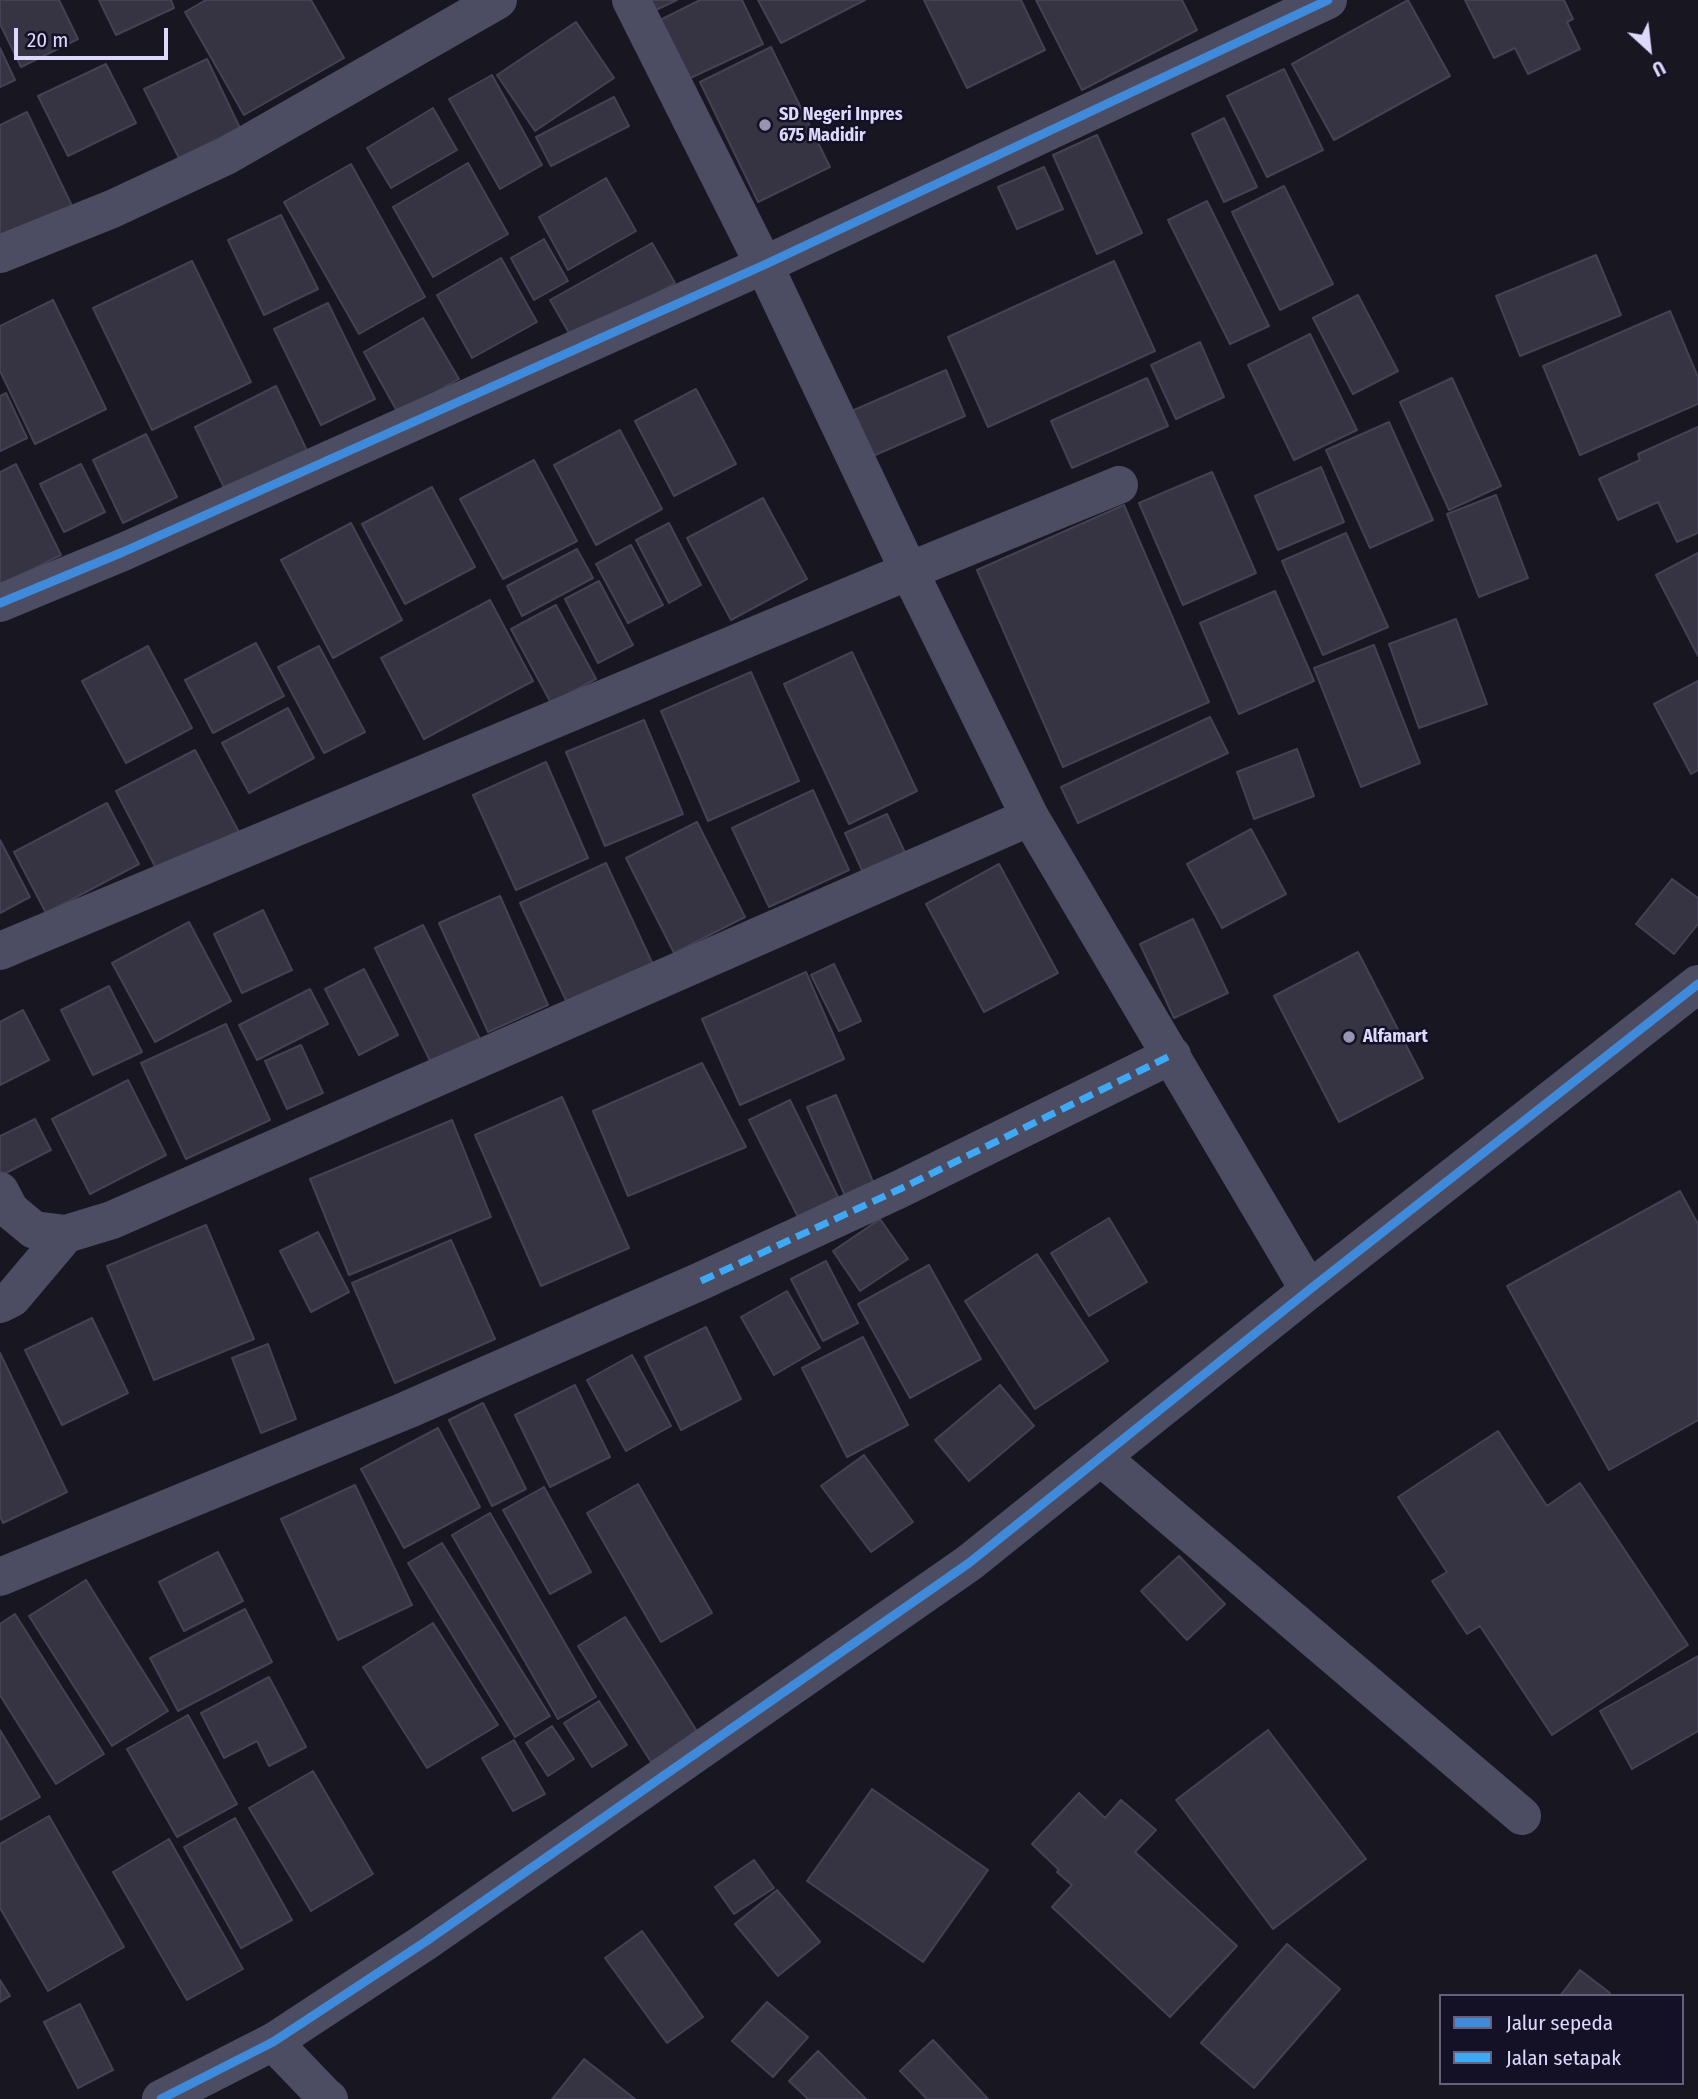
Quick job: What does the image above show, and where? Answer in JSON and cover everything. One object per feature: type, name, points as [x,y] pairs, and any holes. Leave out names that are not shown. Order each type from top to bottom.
[{"type":"street","points":[[0,254],[112,209],[226,156],[498,0]]},
{"type":"street","points":[[631,0],[764,265],[909,571],[1030,817],[1309,1290]]},
{"type":"street","points":[[0,603],[149,541],[764,265],[1328,0]]},
{"type":"street","points":[[0,951],[1119,485]]},
{"type":"street","points":[[0,1191],[10,1210],[34,1230],[66,1234],[112,1220],[1030,817]]},
{"type":"street","points":[[161,2099],[273,2042],[425,1942],[969,1563],[1309,1290],[1698,984]]},
{"type":"street","points":[[0,1577],[407,1410],[701,1282],[912,1183],[1172,1055]]},
{"type":"street","points":[[0,1304],[12,1298],[66,1234]]},
{"type":"street","points":[[1102,1458],[1522,1816]]},
{"type":"street","points":[[273,2042],[329,2099]]},
{"type":"building","points":[[0,0],[59,0],[78,39],[21,67],[0,24]]},
{"type":"building","points":[[99,0],[171,0],[174,8],[116,35]]},
{"type":"building","points":[[206,0],[311,0],[344,58],[244,115],[185,12]]},
{"type":"building","points":[[633,0],[677,0],[641,17]]},
{"type":"building","points":[[700,0],[742,0],[763,44],[684,81],[656,22]]},
{"type":"building","points":[[758,0],[865,0],[781,43]]},
{"type":"building","points":[[924,0],[1021,0],[1045,50],[967,88]]},
{"type":"building","points":[[1036,0],[1182,0],[1197,30],[1082,90]]},
{"type":"building","points":[[1408,0],[1450,76],[1334,140],[1292,64]]},
{"type":"building","points":[[1465,0],[1564,0],[1573,19],[1567,22],[1580,49],[1528,74],[1515,48],[1494,58]]},
{"type":"building","points":[[576,22],[614,78],[535,131],[497,75]]},
{"type":"building","name":"SD Negeri Inpres 675 Madidir","points":[[771,47],[830,167],[758,202],[700,82]]},
{"type":"building","points":[[0,48],[15,80],[0,87]]},
{"type":"building","points":[[207,59],[240,128],[179,158],[144,89]]},
{"type":"building","points":[[106,64],[136,123],[68,156],[38,96]]},
{"type":"building","points":[[1284,69],[1323,150],[1267,177],[1227,96]]},
{"type":"building","points":[[492,75],[542,165],[500,189],[449,99]]},
{"type":"building","points":[[614,97],[629,126],[551,166],[536,137]]},
{"type":"building","points":[[433,108],[457,150],[391,188],[367,148]]},
{"type":"building","points":[[27,112],[72,206],[0,242],[0,125]]},
{"type":"building","points":[[1224,118],[1257,187],[1224,202],[1192,134]]},
{"type":"building","points":[[1097,135],[1142,233],[1097,254],[1053,155]]},
{"type":"building","points":[[468,163],[508,234],[433,277],[393,207]]},
{"type":"building","points":[[351,164],[425,297],[359,334],[284,202]]},
{"type":"building","points":[[1044,167],[1063,209],[1017,229],[998,187]]},
{"type":"building","points":[[606,178],[636,231],[568,270],[539,217]]},
{"type":"building","points":[[1284,186],[1333,284],[1280,310],[1232,212]]},
{"type":"building","points":[[1207,201],[1269,326],[1230,344],[1168,220]]},
{"type":"building","points":[[281,215],[318,289],[264,315],[228,240]]},
{"type":"building","points":[[544,239],[568,281],[534,300],[511,258]]},
{"type":"building","points":[[652,243],[675,283],[573,340],[550,300]]},
{"type":"building","points":[[1596,255],[1621,315],[1520,356],[1496,296]]},
{"type":"building","points":[[501,258],[537,322],[472,358],[437,295]]},
{"type":"building","points":[[192,261],[251,382],[152,430],[93,308]]},
{"type":"building","points":[[1114,261],[1155,351],[988,427],[948,337]]},
{"type":"building","points":[[1358,295],[1398,371],[1353,394],[1313,318]]},
{"type":"building","points":[[53,300],[106,409],[35,444],[0,371],[0,326]]},
{"type":"building","points":[[328,303],[375,399],[321,425],[274,329]]},
{"type":"building","points":[[1670,311],[1698,377],[1698,404],[1580,455],[1543,366]]},
{"type":"building","points":[[423,318],[459,379],[398,413],[364,352]]},
{"type":"building","points":[[1310,334],[1357,430],[1294,460],[1248,365]]},
{"type":"building","points":[[1200,342],[1224,397],[1176,419],[1151,365]]},
{"type":"building","points":[[946,370],[965,416],[866,459],[847,413]]},
{"type":"building","points":[[1147,378],[1168,426],[1072,468],[1051,421]]},
{"type":"building","points":[[1452,378],[1501,486],[1449,510],[1400,402]]},
{"type":"building","points":[[276,386],[311,459],[229,498],[195,427]]},
{"type":"building","points":[[696,389],[736,464],[674,496],[635,421]]},
{"type":"building","points":[[6,393],[27,438],[0,451],[0,396]]},
{"type":"building","points":[[1389,422],[1433,520],[1370,548],[1326,450]]},
{"type":"building","points":[[1698,427],[1698,533],[1677,542],[1658,502],[1618,520],[1599,479],[1640,460],[1638,454]]},
{"type":"building","points":[[620,430],[662,509],[596,545],[554,465]]},
{"type":"building","points":[[146,434],[177,497],[123,523],[93,460]]},
{"type":"building","points":[[534,460],[577,541],[503,579],[460,499]]},
{"type":"building","points":[[16,464],[61,555],[0,585],[0,472]]},
{"type":"building","points":[[81,464],[105,512],[64,532],[40,484]]},
{"type":"building","points":[[1321,467],[1344,522],[1278,550],[1255,496]]},
{"type":"building","points":[[1212,472],[1256,573],[1183,605],[1139,503]]},
{"type":"building","points":[[432,487],[475,567],[405,604],[362,524]]},
{"type":"building","points":[[1496,495],[1528,578],[1479,597],[1447,514]]},
{"type":"building","points":[[763,498],[807,579],[731,620],[687,538]]},
{"type":"building","points":[[1124,505],[1209,702],[1063,767],[977,570]]},
{"type":"building","points":[[351,523],[402,620],[333,658],[281,560]]},
{"type":"building","points":[[669,523],[701,585],[669,603],[636,540]]},
{"type":"building","points":[[1346,533],[1388,627],[1323,655],[1282,561]]},
{"type":"building","points":[[631,545],[663,605],[628,623],[596,564]]},
{"type":"building","points":[[577,549],[593,578],[522,616],[507,586]]},
{"type":"building","points":[[1698,553],[1698,656],[1656,575]]},
{"type":"building","points":[[599,581],[633,645],[598,663],[565,599]]},
{"type":"building","points":[[1275,591],[1314,681],[1239,714],[1200,623]]},
{"type":"building","points":[[490,600],[533,681],[424,739],[381,658]]},
{"type":"building","points":[[556,605],[596,679],[551,703],[511,629]]},
{"type":"building","points":[[1456,619],[1487,704],[1419,728],[1389,644]]},
{"type":"building","points":[[256,643],[284,696],[213,733],[185,680]]},
{"type":"building","points":[[1374,645],[1420,763],[1361,787],[1314,668]]},
{"type":"building","points":[[148,646],[192,728],[126,763],[82,681]]},
{"type":"building","points":[[319,646],[365,732],[324,753],[278,667]]},
{"type":"building","points":[[852,652],[917,791],[849,824],[784,684]]},
{"type":"building","points":[[751,672],[799,781],[708,821],[661,711]]},
{"type":"building","points":[[1698,681],[1698,770],[1691,774],[1654,704]]},
{"type":"building","points":[[288,708],[314,758],[249,793],[222,743]]},
{"type":"building","points":[[1210,717],[1228,753],[1078,823],[1061,787]]},
{"type":"building","points":[[644,720],[683,814],[605,846],[566,752]]},
{"type":"building","points":[[1297,749],[1314,796],[1254,819],[1237,772]]},
{"type":"building","points":[[195,750],[239,832],[159,874],[116,791]]},
{"type":"building","points":[[546,762],[588,858],[516,890],[473,795]]},
{"type":"building","points":[[813,790],[849,870],[769,907],[732,828]]},
{"type":"building","points":[[107,803],[139,864],[46,913],[14,852]]},
{"type":"building","points":[[887,814],[908,859],[866,879],[845,833]]},
{"type":"building","points":[[697,822],[745,917],[674,953],[626,858]]},
{"type":"building","points":[[1251,829],[1286,894],[1222,928],[1187,864]]},
{"type":"building","points":[[0,840],[30,897],[0,913]]},
{"type":"building","points":[[606,863],[656,971],[571,1011],[520,903]]},
{"type":"building","points":[[999,864],[1058,973],[984,1012],[926,904]]},
{"type":"building","points":[[1672,879],[1698,898],[1698,924],[1674,954],[1636,924]]},
{"type":"building","points":[[500,896],[548,1005],[488,1032],[439,923]]},
{"type":"building","points":[[263,910],[292,970],[242,993],[214,934]]},
{"type":"building","points":[[1193,919],[1228,993],[1174,1018],[1140,944]]},
{"type":"building","points":[[189,922],[231,1001],[155,1042],[112,963]]},
{"type":"building","points":[[423,925],[485,1049],[436,1073],[375,948]]},
{"type":"building","name":"Alfamart","points":[[1358,952],[1423,1078],[1339,1122],[1274,996]]},
{"type":"building","points":[[834,964],[861,1021],[839,1031],[811,975]]},
{"type":"building","points":[[364,969],[398,1035],[359,1055],[325,989]]},
{"type":"building","points":[[806,972],[844,1059],[740,1105],[702,1019]]},
{"type":"building","points":[[109,986],[142,1052],[93,1075],[61,1010]]},
{"type":"building","points":[[310,989],[328,1024],[257,1060],[239,1025]]},
{"type":"building","points":[[23,1010],[49,1060],[0,1085],[0,1022]]},
{"type":"building","points":[[226,1024],[270,1120],[186,1159],[141,1063]]},
{"type":"building","points":[[301,1045],[323,1093],[287,1109],[265,1061]]},
{"type":"building","points":[[702,1063],[746,1147],[628,1196],[593,1111]]},
{"type":"building","points":[[128,1080],[166,1155],[90,1194],[52,1119]]},
{"type":"building","points":[[836,1095],[877,1191],[848,1203],[807,1107]]},
{"type":"building","points":[[562,1097],[629,1248],[541,1286],[475,1135]]},
{"type":"building","points":[[790,1100],[838,1197],[798,1217],[749,1120]]},
{"type":"building","points":[[35,1119],[51,1150],[2,1175],[0,1136]]},
{"type":"building","points":[[452,1120],[491,1217],[349,1275],[310,1179]]},
{"type":"building","points":[[1680,1191],[1698,1224],[1698,1420],[1609,1470],[1507,1286]]},
{"type":"building","points":[[1109,1218],[1147,1282],[1089,1316],[1051,1253]]},
{"type":"building","points":[[880,1219],[908,1259],[860,1291],[833,1251]]},
{"type":"building","points":[[206,1225],[254,1339],[154,1380],[107,1266]]},
{"type":"building","points":[[318,1232],[349,1292],[311,1312],[280,1251]]},
{"type":"building","points":[[451,1240],[495,1339],[395,1383],[352,1283]]},
{"type":"building","points":[[1037,1254],[1108,1361],[1035,1409],[965,1301]]},
{"type":"building","points":[[826,1261],[858,1323],[823,1341],[791,1279]]},
{"type":"building","points":[[929,1265],[981,1359],[910,1398],[858,1304]]},
{"type":"building","points":[[787,1291],[820,1348],[774,1375],[741,1317]]},
{"type":"building","points":[[92,1318],[128,1393],[62,1425],[25,1350]]},
{"type":"building","points":[[706,1327],[741,1399],[681,1430],[645,1357]]},
{"type":"building","points":[[863,1337],[908,1425],[847,1457],[802,1368]]},
{"type":"building","points":[[268,1344],[296,1419],[261,1433],[232,1358]]},
{"type":"building","points":[[0,1353],[67,1492],[3,1523],[0,1516]]},
{"type":"building","points":[[632,1355],[671,1426],[626,1451],[587,1380]]},
{"type":"building","points":[[575,1385],[610,1457],[550,1487],[515,1415]]},
{"type":"building","points":[[1000,1385],[1034,1426],[969,1481],[935,1440]]},
{"type":"building","points":[[483,1403],[526,1489],[492,1506],[449,1420]]},
{"type":"building","points":[[438,1428],[480,1507],[404,1548],[361,1469]]},
{"type":"building","points":[[1498,1431],[1547,1506],[1580,1483],[1688,1645],[1552,1735],[1480,1626],[1467,1634],[1432,1581],[1447,1572],[1398,1497]]},
{"type":"building","points":[[864,1455],[913,1522],[871,1552],[821,1486]]},
{"type":"building","points":[[638,1484],[712,1613],[661,1642],[587,1513]]},
{"type":"building","points":[[355,1485],[412,1605],[338,1640],[281,1519]]},
{"type":"building","points":[[544,1487],[591,1572],[550,1594],[503,1510]]},
{"type":"building","points":[[490,1513],[596,1697],[558,1719],[452,1535]]},
{"type":"building","points":[[442,1543],[550,1716],[515,1737],[408,1563]]},
{"type":"building","points":[[218,1552],[243,1601],[184,1631],[159,1582]]},
{"type":"building","points":[[1179,1556],[1225,1604],[1187,1640],[1141,1591]]},
{"type":"building","points":[[86,1580],[168,1711],[112,1746],[29,1616]]},
{"type":"building","points":[[245,1609],[272,1662],[178,1711],[150,1658]]},
{"type":"building","points":[[15,1614],[104,1754],[56,1784],[0,1695],[0,1624]]},
{"type":"building","points":[[625,1617],[698,1733],[651,1762],[578,1646]]},
{"type":"building","points":[[433,1623],[498,1725],[427,1768],[363,1667]]},
{"type":"building","points":[[1698,1656],[1698,1731],[1632,1769],[1600,1711]]},
{"type":"building","points":[[269,1677],[306,1747],[269,1766],[257,1741],[224,1758],[201,1713]]},
{"type":"building","points":[[599,1701],[627,1745],[592,1767],[564,1723]]},
{"type":"building","points":[[188,1715],[237,1804],[177,1837],[127,1749]]},
{"type":"building","points":[[552,1726],[574,1759],[548,1776],[526,1743]]},
{"type":"building","points":[[0,1730],[40,1797],[0,1820]]},
{"type":"building","points":[[1268,1730],[1366,1859],[1273,1929],[1176,1800]]},
{"type":"building","points":[[514,1740],[545,1794],[513,1811],[482,1758]]},
{"type":"building","points":[[313,1771],[373,1874],[311,1911],[249,1808]]},
{"type":"building","points":[[872,1789],[988,1870],[923,1962],[807,1881]]},
{"type":"building","points":[[1079,1793],[1105,1818],[1121,1800],[1156,1830],[1135,1852],[1237,1946],[1170,2017],[1052,1907],[1072,1885],[1032,1844]]},
{"type":"building","points":[[49,1816],[124,1947],[48,1991],[0,1908],[0,1844]]},
{"type":"building","points":[[235,1818],[292,1920],[241,1948],[184,1847]]},
{"type":"building","points":[[169,1839],[243,1969],[187,2000],[113,1872]]},
{"type":"building","points":[[754,1860],[774,1888],[734,1914],[715,1887]]},
{"type":"building","points":[[777,1890],[820,1942],[778,1976],[735,1924]]},
{"type":"building","points":[[642,1931],[703,2017],[667,2043],[605,1958]]},
{"type":"building","points":[[1287,1944],[1340,1989],[1254,2088],[1201,2043]]},
{"type":"building","points":[[1580,1970],[1610,1993],[1609,1994],[1562,1994]]},
{"type":"building","points":[[0,1980],[10,1996],[0,2002]]},
{"type":"building","points":[[767,2002],[808,2037],[773,2077],[732,2041]]},
{"type":"building","points":[[80,2004],[113,2070],[78,2088],[44,2022]]},
{"type":"building","points":[[933,2040],[988,2099],[927,2099],[900,2071]]},
{"type":"building","points":[[818,2051],[866,2099],[808,2099],[789,2081]]},
{"type":"building","points":[[584,2059],[635,2099],[552,2099]]},
{"type":"marked path","points":[[701,1281],[900,1189],[1172,1055]]},
{"type":"cycle path","points":[[0,603],[123,552],[764,265],[1328,0]]},
{"type":"cycle path","points":[[161,2099],[273,2042],[425,1942],[969,1563],[1309,1290],[1698,984]]},
{"type":"place","name":"SD Negeri Inpres 675 Madidir","points":[[765,125]]},
{"type":"place","name":"Alfamart","points":[[1349,1037]]}]
